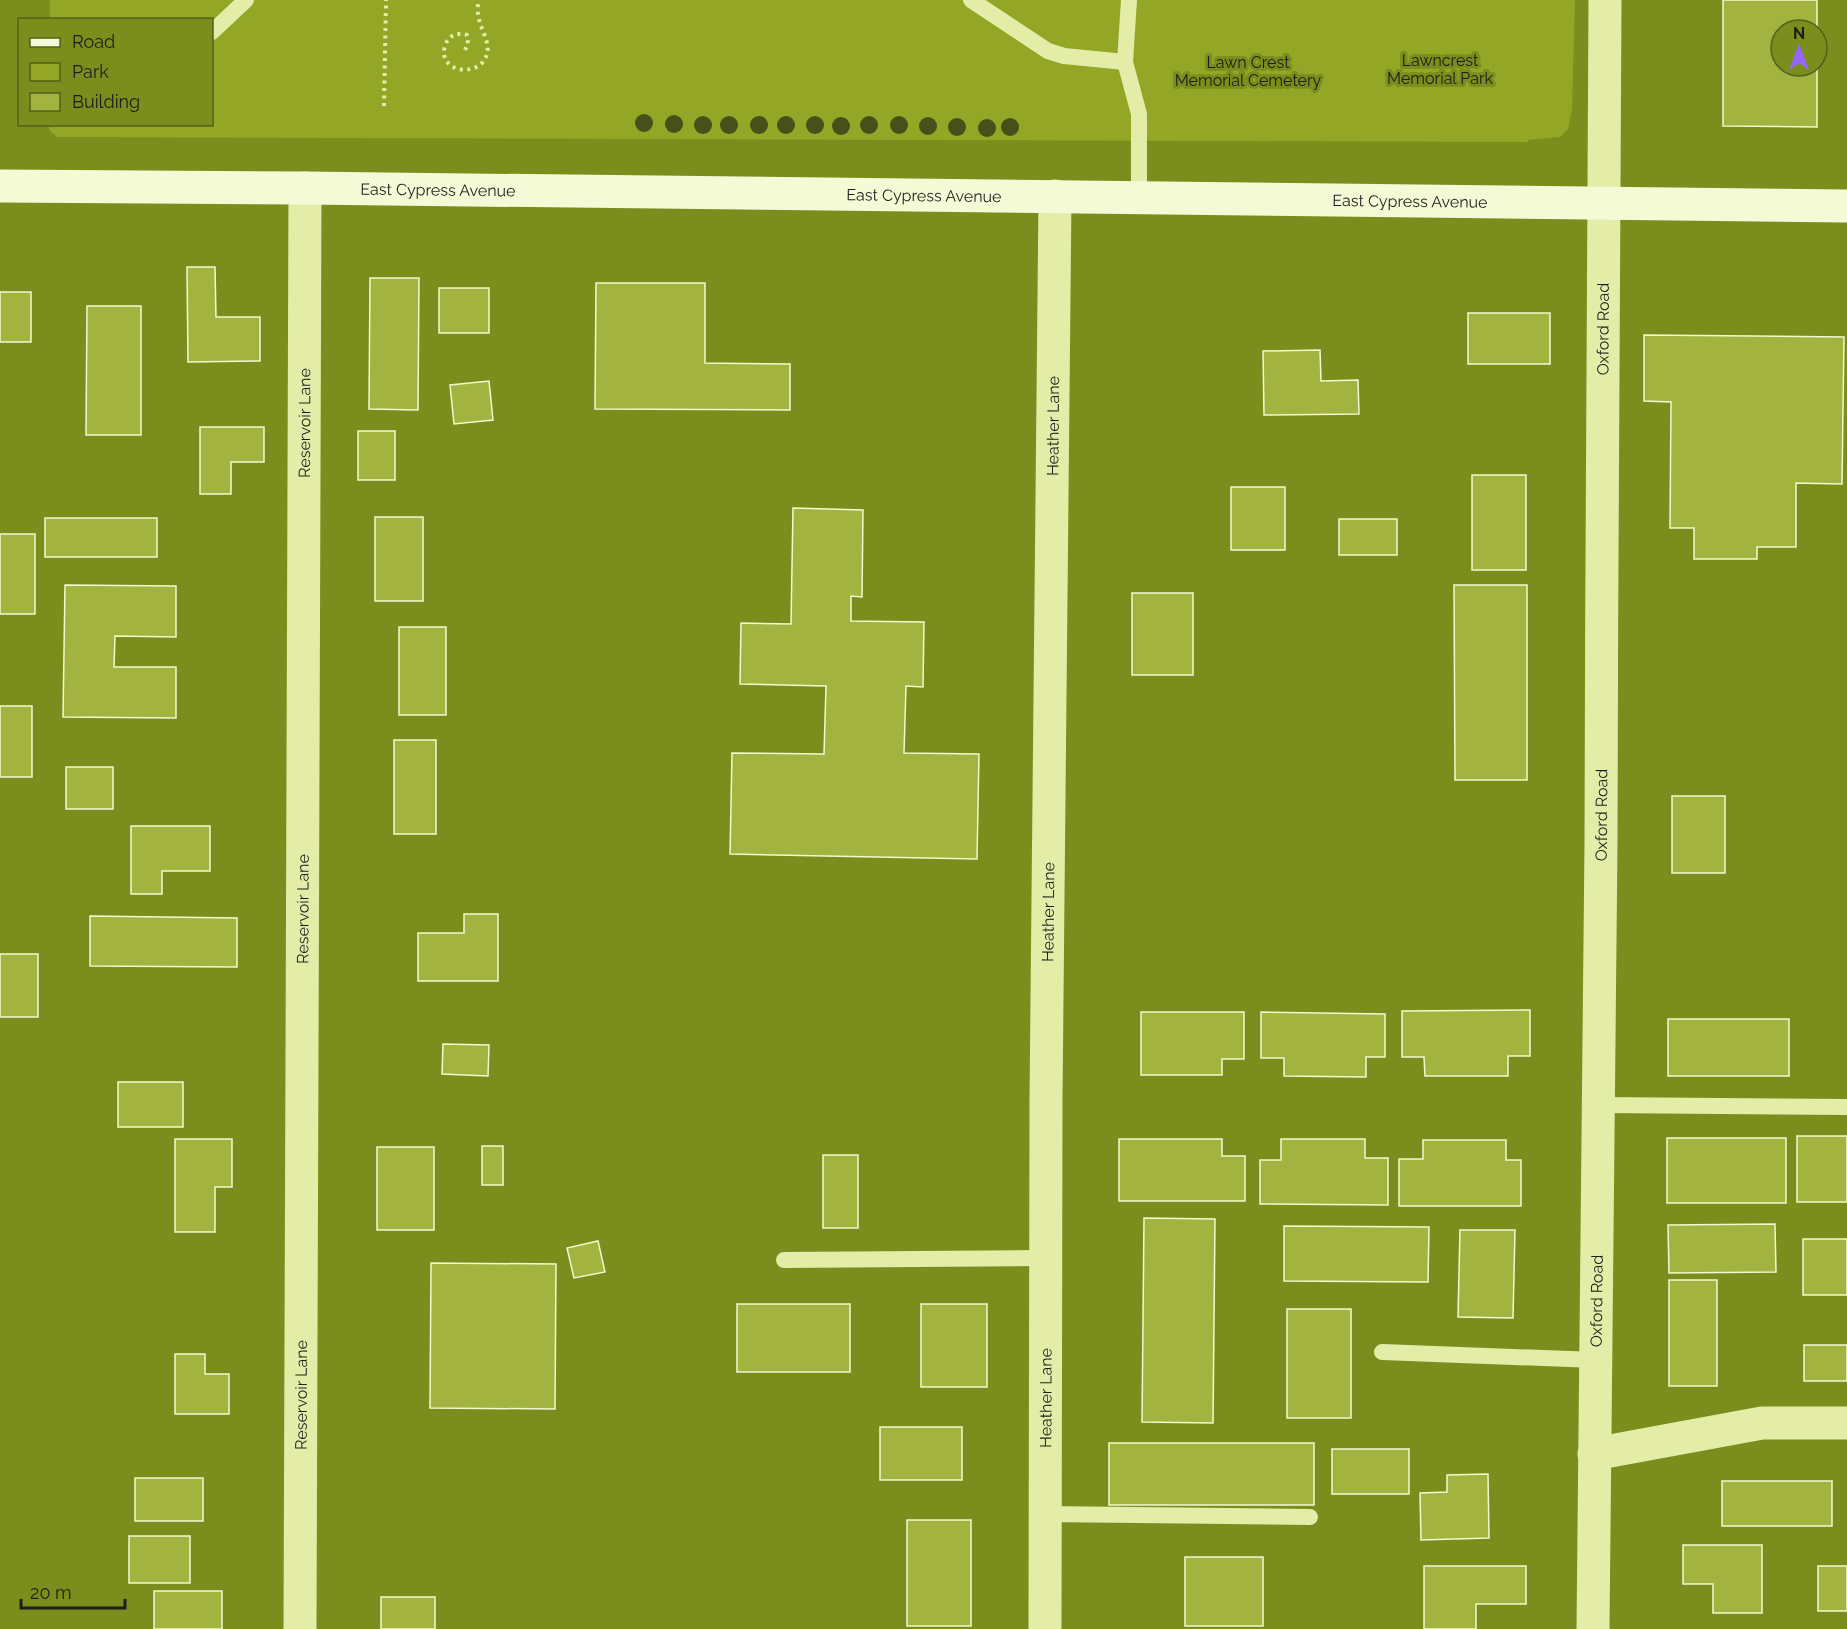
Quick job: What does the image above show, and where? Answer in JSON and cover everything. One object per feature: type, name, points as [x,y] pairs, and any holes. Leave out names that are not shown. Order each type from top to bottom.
[{"type":"main road","name":"East Cypress Avenue","points":[[0,186],[1847,206]]},
{"type":"street","name":"Oxford Road","points":[[1593,1629],[1599,1105],[1602,204],[1605,0]]},
{"type":"street","name":"Reservoir Lane","points":[[300,1629],[304,188]]},
{"type":"street","name":"Heather Lane","points":[[1045,1629],[1055,196]]},
{"type":"street","points":[[1594,1454],[1762,1424],[1847,1424]]},
{"type":"lane","points":[[213,31],[246,0]]},
{"type":"lane","points":[[971,0],[1048,51],[1064,56],[1125,62]]},
{"type":"lane","points":[[1129,0],[1125,62],[1139,114],[1138,197]]},
{"type":"lane","points":[[1599,1105],[1847,1107]]},
{"type":"lane","points":[[784,1260],[1046,1258]]},
{"type":"lane","points":[[1382,1352],[1596,1360]]},
{"type":"lane","points":[[1046,1514],[1310,1517]]},
{"type":"path","points":[[384,106],[386,0]]},
{"type":"path","points":[[465,50],[468,44],[467,35],[457,33],[448,40],[444,55],[453,68],[470,70],[481,63],[486,54],[487,36],[479,19],[478,0]]},
{"type":"green space","name":"Lawn Crest Memorial Cemetery","points":[[50,0],[1575,0],[1572,109],[1568,129],[1560,137],[1528,140],[1528,142],[57,137],[49,130],[49,126],[213,126],[213,18],[50,18]]},
{"type":"building","points":[[1723,0],[1817,0],[1817,18],[1769,18],[1769,78],[1817,78],[1817,127],[1723,126]]},
{"type":"building","points":[[187,267],[215,267],[216,317],[260,317],[260,361],[188,362]]},
{"type":"building","points":[[370,278],[419,278],[418,410],[369,409]]},
{"type":"building","points":[[596,283],[705,283],[705,363],[790,364],[790,410],[595,409]]},
{"type":"building","points":[[439,288],[489,288],[489,333],[439,333]]},
{"type":"building","points":[[0,292],[31,292],[31,342],[0,342]]},
{"type":"building","points":[[87,306],[141,306],[141,435],[86,435]]},
{"type":"building","points":[[1468,313],[1550,313],[1550,364],[1468,364]]},
{"type":"building","points":[[1644,335],[1844,337],[1842,484],[1796,483],[1796,547],[1757,547],[1757,559],[1694,559],[1694,528],[1670,528],[1671,402],[1644,401]]},
{"type":"building","points":[[1320,350],[1321,381],[1358,380],[1359,414],[1264,415],[1263,351]]},
{"type":"building","points":[[489,381],[493,420],[454,424],[450,385]]},
{"type":"building","points":[[200,427],[264,427],[264,462],[231,462],[231,494],[200,494]]},
{"type":"building","points":[[358,431],[395,431],[395,480],[358,480]]},
{"type":"building","points":[[1472,475],[1526,475],[1526,570],[1472,570]]},
{"type":"building","points":[[1231,487],[1285,487],[1285,550],[1231,550]]},
{"type":"building","points":[[793,508],[863,510],[862,597],[851,596],[851,621],[924,622],[923,687],[906,686],[904,753],[979,754],[977,859],[730,854],[732,753],[824,754],[826,686],[740,684],[741,623],[791,624]]},
{"type":"building","points":[[375,517],[423,517],[423,601],[375,601]]},
{"type":"building","points":[[45,518],[157,518],[157,557],[45,557]]},
{"type":"building","points":[[1339,519],[1397,519],[1397,555],[1339,555]]},
{"type":"building","points":[[0,534],[35,534],[35,614],[0,614]]},
{"type":"building","points":[[65,585],[176,586],[176,637],[115,636],[114,667],[176,667],[176,718],[63,717]]},
{"type":"building","points":[[1454,585],[1527,585],[1527,780],[1455,780]]},
{"type":"building","points":[[1132,593],[1193,593],[1193,675],[1132,675]]},
{"type":"building","points":[[399,627],[446,627],[446,715],[399,715]]},
{"type":"building","points":[[0,706],[32,706],[32,777],[0,777]]},
{"type":"building","points":[[394,740],[436,740],[436,834],[394,834]]},
{"type":"building","points":[[66,767],[113,767],[113,809],[66,809]]},
{"type":"building","points":[[1672,796],[1725,796],[1725,873],[1672,873]]},
{"type":"building","points":[[131,826],[210,826],[210,871],[162,871],[162,894],[131,894]]},
{"type":"building","points":[[464,914],[498,914],[498,981],[418,981],[418,933],[464,933]]},
{"type":"building","points":[[90,916],[237,918],[237,967],[90,966]]},
{"type":"building","points":[[0,954],[38,954],[38,1017],[0,1017]]},
{"type":"building","points":[[1530,1010],[1530,1056],[1508,1056],[1508,1076],[1425,1076],[1424,1057],[1402,1057],[1402,1011]]},
{"type":"building","points":[[1141,1012],[1244,1012],[1244,1059],[1222,1059],[1222,1075],[1141,1075]]},
{"type":"building","points":[[1261,1012],[1385,1014],[1385,1057],[1366,1057],[1366,1077],[1284,1076],[1284,1058],[1261,1058]]},
{"type":"building","points":[[1668,1019],[1789,1019],[1789,1076],[1668,1076]]},
{"type":"building","points":[[443,1044],[489,1045],[488,1076],[442,1074]]},
{"type":"building","points":[[118,1082],[183,1082],[183,1127],[118,1127]]},
{"type":"building","points":[[1797,1136],[1847,1136],[1847,1202],[1797,1202]]},
{"type":"building","points":[[1667,1138],[1786,1138],[1786,1203],[1667,1203]]},
{"type":"building","points":[[175,1139],[232,1139],[232,1187],[215,1187],[215,1232],[175,1232]]},
{"type":"building","points":[[1119,1139],[1222,1139],[1222,1156],[1245,1156],[1245,1201],[1119,1201]]},
{"type":"building","points":[[1281,1139],[1365,1139],[1365,1158],[1388,1158],[1388,1205],[1260,1204],[1260,1160],[1281,1160]]},
{"type":"building","points":[[1423,1140],[1506,1140],[1506,1160],[1521,1160],[1521,1206],[1399,1206],[1399,1159],[1423,1159]]},
{"type":"building","points":[[482,1146],[503,1146],[503,1185],[482,1185]]},
{"type":"building","points":[[377,1147],[434,1147],[434,1230],[377,1230]]},
{"type":"building","points":[[823,1155],[858,1155],[858,1228],[823,1228]]},
{"type":"building","points":[[1144,1218],[1215,1219],[1213,1423],[1142,1422]]},
{"type":"building","points":[[1775,1224],[1776,1272],[1669,1273],[1668,1225]]},
{"type":"building","points":[[1284,1226],[1429,1227],[1428,1282],[1284,1281]]},
{"type":"building","points":[[1460,1230],[1515,1230],[1513,1318],[1458,1317]]},
{"type":"building","points":[[1803,1239],[1847,1239],[1847,1295],[1803,1295]]},
{"type":"building","points":[[598,1241],[605,1272],[574,1278],[567,1248]]},
{"type":"building","points":[[431,1263],[556,1264],[555,1409],[430,1408]]},
{"type":"building","points":[[1669,1280],[1717,1280],[1717,1386],[1669,1386]]},
{"type":"building","points":[[737,1304],[850,1304],[850,1372],[737,1372]]},
{"type":"building","points":[[921,1304],[987,1304],[987,1387],[921,1387]]},
{"type":"building","points":[[1287,1309],[1351,1309],[1351,1418],[1287,1418]]},
{"type":"building","points":[[1804,1345],[1847,1345],[1847,1381],[1804,1381]]},
{"type":"building","points":[[175,1354],[205,1354],[205,1374],[229,1374],[229,1414],[175,1414]]},
{"type":"building","points":[[880,1427],[962,1427],[962,1480],[880,1480]]},
{"type":"building","points":[[1109,1443],[1314,1443],[1314,1505],[1109,1505]]},
{"type":"building","points":[[1332,1449],[1409,1449],[1409,1494],[1332,1494]]},
{"type":"building","points":[[1488,1474],[1489,1538],[1421,1540],[1420,1493],[1447,1492],[1447,1475]]},
{"type":"building","points":[[135,1478],[203,1478],[203,1521],[135,1521]]},
{"type":"building","points":[[1722,1481],[1832,1481],[1832,1526],[1722,1526]]},
{"type":"building","points":[[907,1520],[971,1520],[971,1626],[907,1626]]},
{"type":"building","points":[[129,1536],[190,1536],[190,1583],[129,1583]]},
{"type":"building","points":[[1683,1545],[1762,1545],[1762,1613],[1713,1613],[1713,1584],[1683,1584]]},
{"type":"building","points":[[1185,1557],[1263,1557],[1263,1626],[1185,1626]]},
{"type":"building","points":[[1424,1566],[1526,1566],[1526,1604],[1476,1604],[1476,1629],[1424,1629]]},
{"type":"building","points":[[1818,1566],[1847,1566],[1847,1611],[1818,1611]]},
{"type":"building","points":[[154,1591],[222,1591],[222,1629],[154,1629]]},
{"type":"building","points":[[381,1597],[435,1597],[435,1629],[381,1629]]},
{"type":"park label","name":"Lawncrest Memorial Park","points":[[1440,69]]}]
